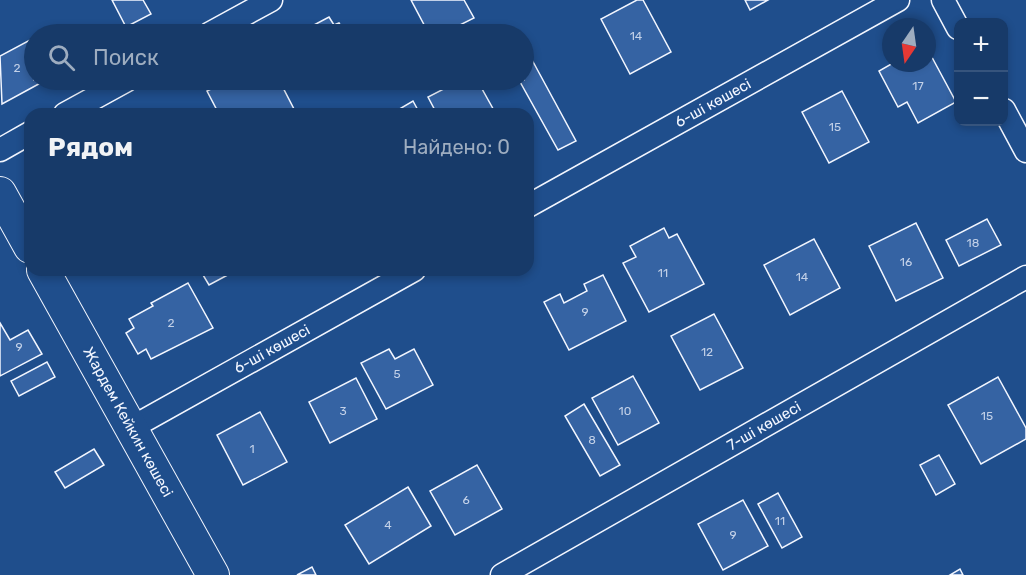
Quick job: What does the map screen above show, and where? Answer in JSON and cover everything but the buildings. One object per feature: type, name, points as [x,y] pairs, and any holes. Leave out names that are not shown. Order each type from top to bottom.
[{"type":"street","points":[[227,24],[271,0]]},
{"type":"street","name":"6-ші көшесі","points":[[534,203],[898,0]]},
{"type":"street","points":[[943,0],[954,21]]},
{"type":"street","points":[[76,108],[109,90]]},
{"type":"street","points":[[1008,117],[1026,151]]},
{"type":"street","points":[[0,150],[24,136]]},
{"type":"street","points":[[0,193],[24,236]]},
{"type":"street","name":"Жардем Кейкин көшесі","points":[[46,276],[213,575]]},
{"type":"street","name":"6-ші көшесі","points":[[131,428],[403,276]]},
{"type":"street","name":"7-ші көшесі","points":[[502,575],[1026,277]]}]
